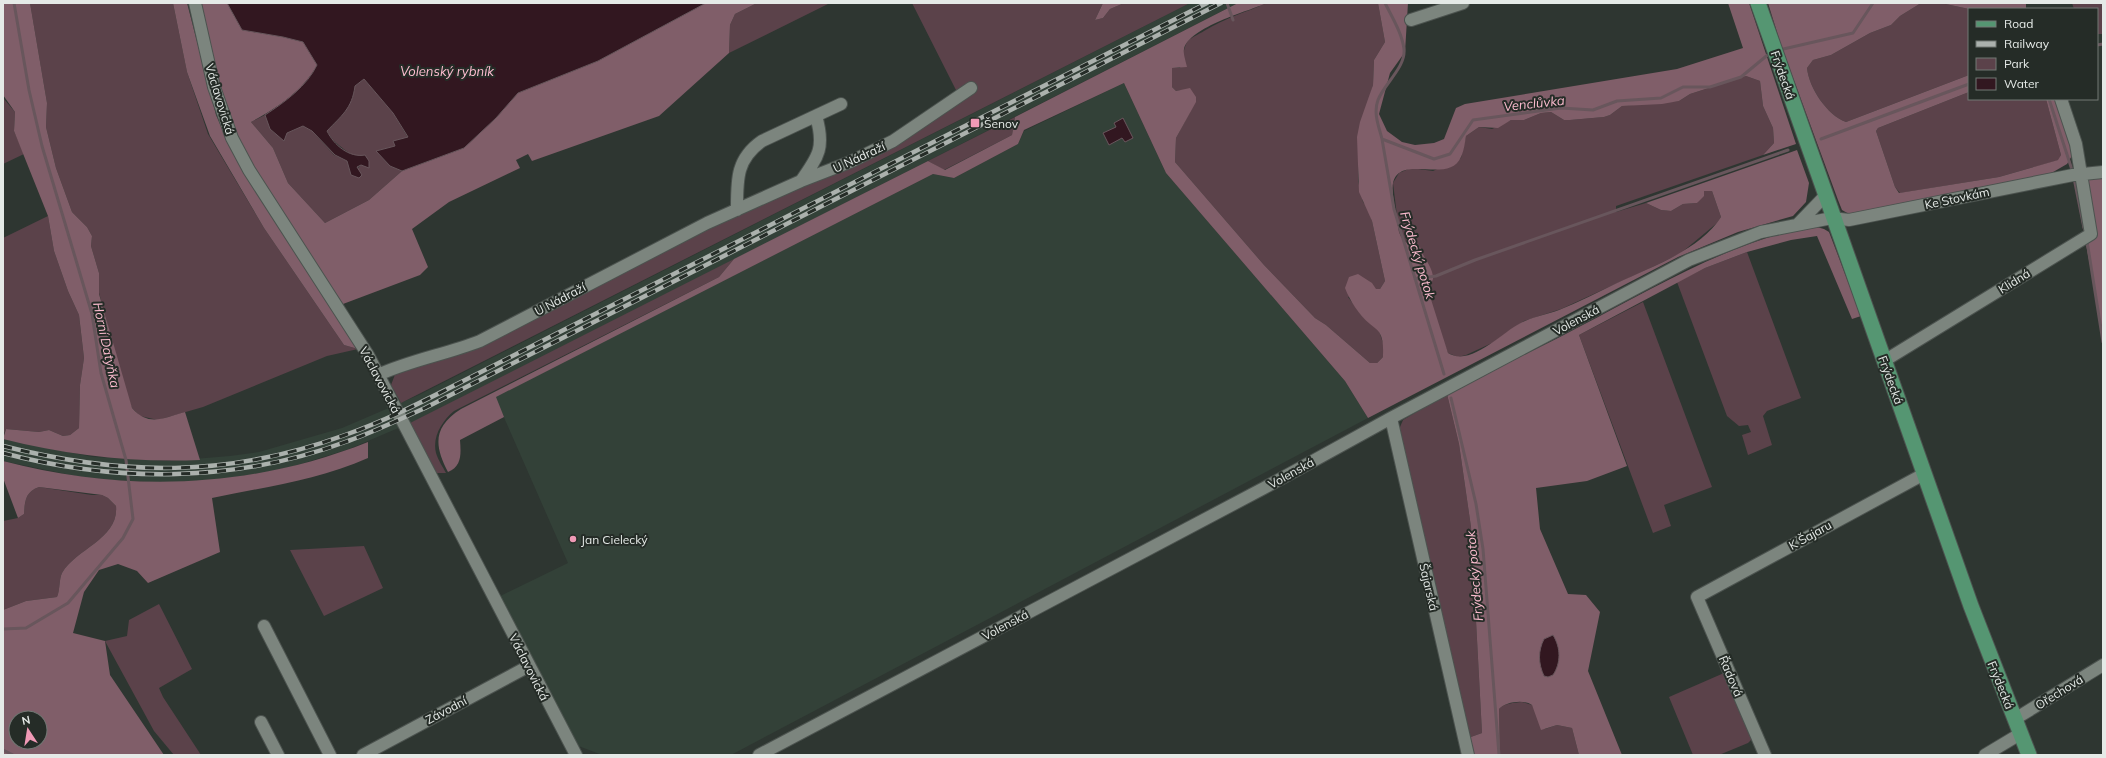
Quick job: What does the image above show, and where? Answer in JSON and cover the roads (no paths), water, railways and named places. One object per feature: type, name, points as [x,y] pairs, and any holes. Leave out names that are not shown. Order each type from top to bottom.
[{"type":"main road","name":"Frýdecká","points":[[1758,3],[1832,218],[1979,629],[2029,755]]},
{"type":"street","name":"Václavovická","points":[[195,3],[214,87],[232,138],[249,170],[368,355],[576,755]]},
{"type":"street","points":[[1412,20],[1463,3]]},
{"type":"street","name":"U Nádraží","points":[[378,375],[400,365],[451,352],[480,341],[707,223],[801,181],[850,162],[893,141],[971,88]]},
{"type":"street","points":[[2061,100],[2076,144],[2082,173]]},
{"type":"street","points":[[737,210],[737,183],[743,160],[750,149],[762,141],[841,104]]},
{"type":"street","points":[[801,181],[812,166],[821,141],[816,116]]},
{"type":"street","name":"Ke Stovkám","points":[[1832,218],[1849,220],[2082,173],[2103,172]]},
{"type":"street","name":"Klidná","points":[[1884,361],[2091,234],[2082,173]]},
{"type":"street","points":[[1797,225],[1825,196]]},
{"type":"street","name":"Volenská","points":[[759,755],[1264,488],[1391,418],[1688,260],[1761,232],[1832,218]]},
{"type":"street","name":"Šajarská","points":[[1391,418],[1468,755]]},
{"type":"street","name":"K Šajaru","points":[[1697,597],[1924,474]]},
{"type":"street","name":"Řadová","points":[[1697,597],[1765,755]]},
{"type":"street","points":[[264,626],[330,755]]},
{"type":"street","name":"Ořechová","points":[[2015,719],[2103,665]]},
{"type":"street","name":"Závodní","points":[[363,755],[529,666]]},
{"type":"street","points":[[261,722],[278,755]]},
{"type":"street","points":[[1986,755],[2020,734]]},
{"type":"water","name":"Volenský rybník","points":[[227,3],[706,3],[598,61],[518,93],[496,118],[464,148],[402,171],[390,166],[376,151],[395,146],[393,141],[408,137],[393,113],[364,79],[355,86],[354,94],[345,112],[327,131],[338,146],[353,154],[365,155],[369,161],[369,168],[361,165],[357,167],[362,175],[359,178],[351,175],[347,161],[335,155],[312,131],[303,126],[287,133],[284,141],[270,129],[265,115],[288,99],[301,87],[313,73],[317,65],[303,42],[242,30]]},
{"type":"water","points":[[1123,118],[1133,138],[1125,142],[1122,138],[1109,145],[1103,133],[1116,127],[1114,123]]},
{"type":"water","points":[[1553,635],[1558,645],[1559,660],[1558,666],[1553,675],[1548,677],[1544,676],[1542,671],[1540,653],[1544,639]]},
{"type":"waterway","name":"Horní Datyňka","points":[[3,629],[26,628],[68,603],[123,538],[133,519],[126,460],[101,373],[92,314],[42,146],[29,90],[14,3]]},
{"type":"waterway","points":[[1227,3],[1233,20]]},
{"type":"waterway","name":"Venclůvka","points":[[1385,3],[1399,31],[1403,43],[1404,56],[1398,69],[1378,100],[1376,110],[1377,120],[1382,139],[1434,159],[1450,154],[1473,120],[1561,108],[1593,110],[1617,101],[1661,98],[1683,87],[1710,87],[1741,77],[1770,53]]},
{"type":"waterway","name":"Venclůvka","points":[[1779,50],[1853,33],[1873,3]]},
{"type":"waterway","points":[[2098,45],[2103,44]]},
{"type":"waterway","points":[[1821,139],[1968,84]]},
{"type":"waterway","points":[[2049,100],[2073,173]]},
{"type":"waterway","name":"Frýdecký potok","points":[[1382,139],[1394,209],[1444,374]]},
{"type":"waterway","points":[[1415,279],[1436,276],[1475,260],[1788,150]]},
{"type":"waterway","points":[[2074,178],[2084,228]]},
{"type":"waterway","points":[[2087,241],[2103,342]]},
{"type":"waterway","name":"Frýdecký potok","points":[[1451,398],[1476,504],[1483,549],[1499,755]]},
{"type":"waterway","name":"Horní Datyňka","points":[[3,750],[13,755]]},
{"type":"railway","points":[[3,446],[47,456],[90,463],[133,467],[175,468],[217,465],[259,459],[301,449],[362,429],[429,398],[1207,3]]},
{"type":"railway","points":[[3,453],[46,463],[89,470],[176,474],[220,471],[263,465],[306,455],[377,430],[425,408],[1221,3]]},
{"type":"place","name":"Šenov","points":[[975,123]]},
{"type":"place","name":"Jan Cielecký","points":[[573,539]]}]
